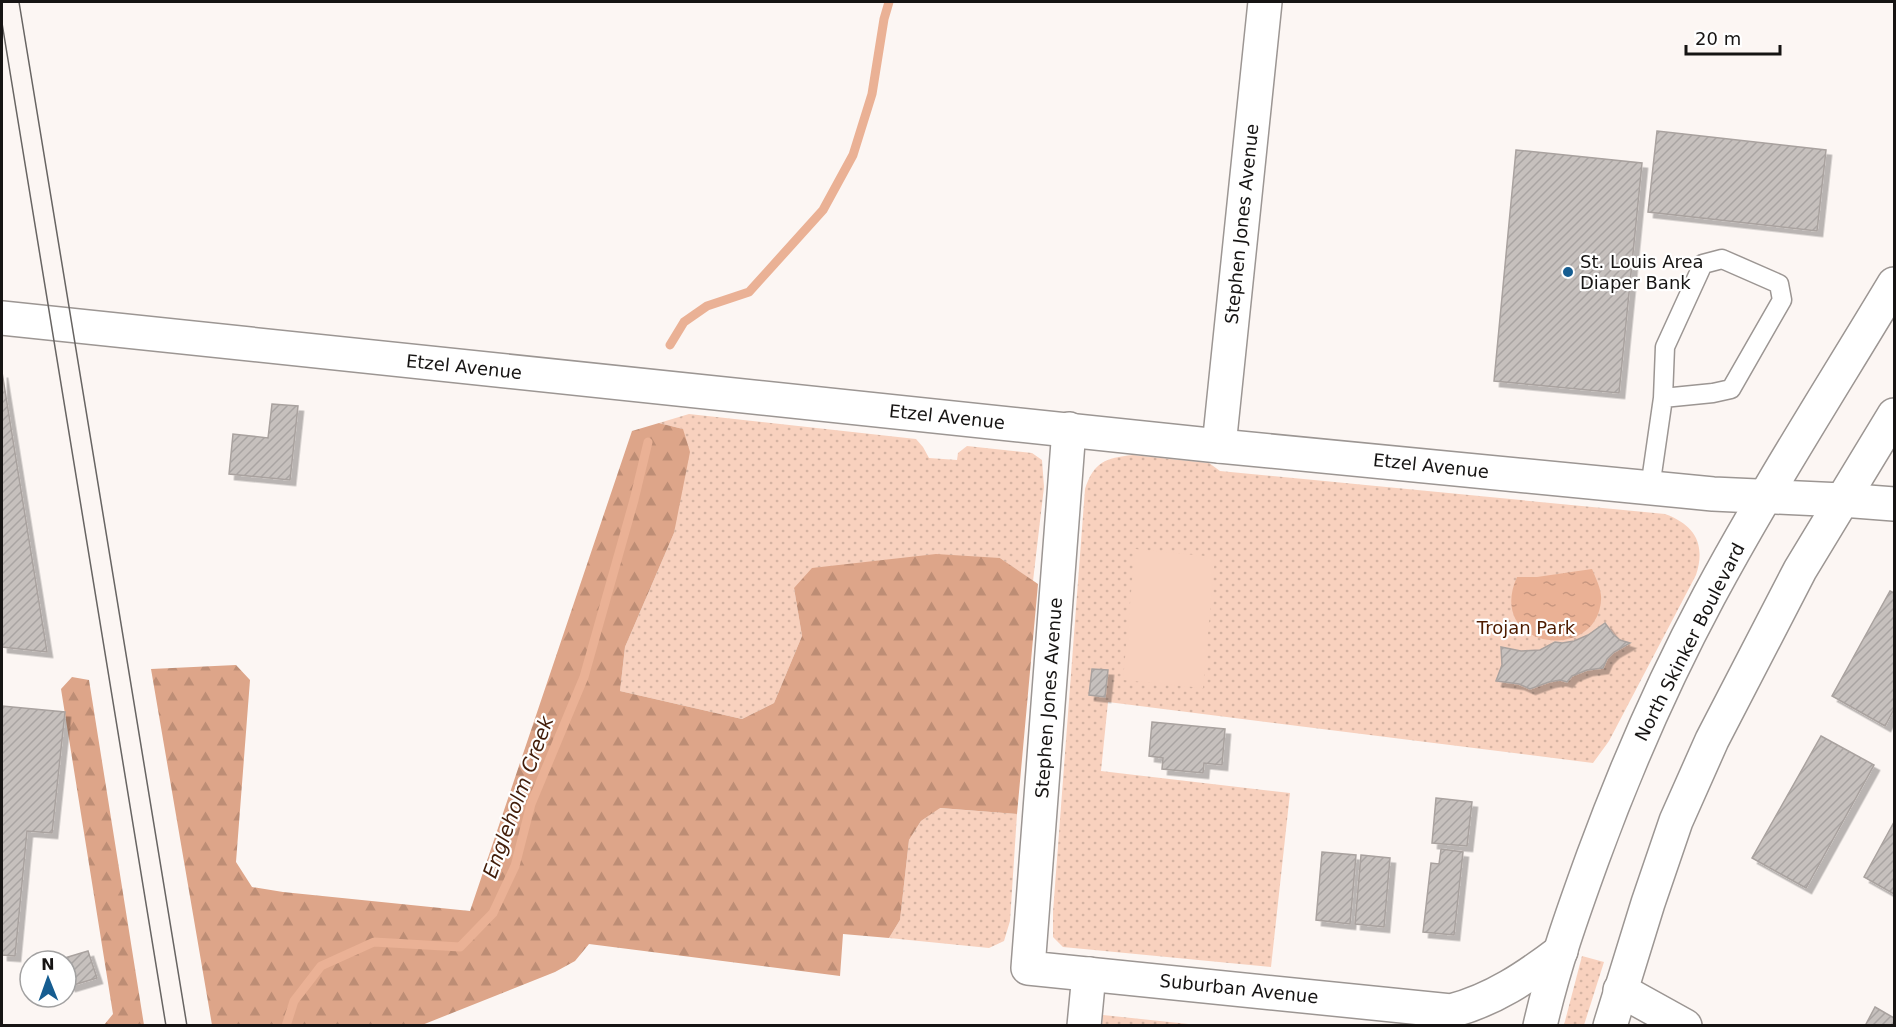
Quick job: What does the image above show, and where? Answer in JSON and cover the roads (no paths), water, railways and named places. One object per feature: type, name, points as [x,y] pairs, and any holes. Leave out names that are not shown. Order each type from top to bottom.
[{"type":"street","name":"Stephen Jones Avenue","points":[[1219,446],[1265,2]]},
{"type":"street","name":"North Skinker Boulevard","points":[[1540,1026],[1572,912],[1617,793],[1659,695],[1710,595],[1766,496],[1894,284]]},
{"type":"street","name":"Etzel Avenue","points":[[2,318],[1219,446],[1650,488],[1894,504]]},
{"type":"street","points":[[1610,1026],[1676,821],[1712,740],[1796,579],[1894,415]]},
{"type":"street","name":"Stephen Jones Avenue","points":[[1028,968],[1069,429]]},
{"type":"street","name":"Suburban Avenue","points":[[1028,968],[1458,1018],[1468,1007],[1515,984],[1561,951]]},
{"type":"street","points":[[1084,1026],[1089,974]]},
{"type":"street","points":[[1620,990],[1685,1026]]},
{"type":"lane","points":[[1650,488],[1663,398],[1665,347],[1703,264],[1722,259],[1779,284],[1782,300],[1731,389],[1663,398]]},
{"type":"water","points":[[1592,569],[1600,588],[1601,600],[1595,620],[1582,634],[1564,640],[1546,640],[1528,633],[1516,620],[1511,601],[1517,577],[1537,577]]},
{"type":"waterway","name":"Engleholm Creek","points":[[670,345],[684,322],[707,306],[749,292],[823,210],[853,155],[872,94],[884,19],[889,2]]},
{"type":"waterway","name":"Engleholm Creek","points":[[286,1026],[294,1001],[321,966],[374,942],[460,947],[493,913],[515,866],[531,804],[584,677],[648,442]]},
{"type":"tram line","points":[[19,2],[187,1026]]},
{"type":"tram line","points":[[2,23],[166,1026]]},
{"type":"place","name":"St. Louis Area Diaper Bank","points":[[1568,272]]},
{"type":"park label","name":"Trojan Park","points":[[1526,628]]}]
